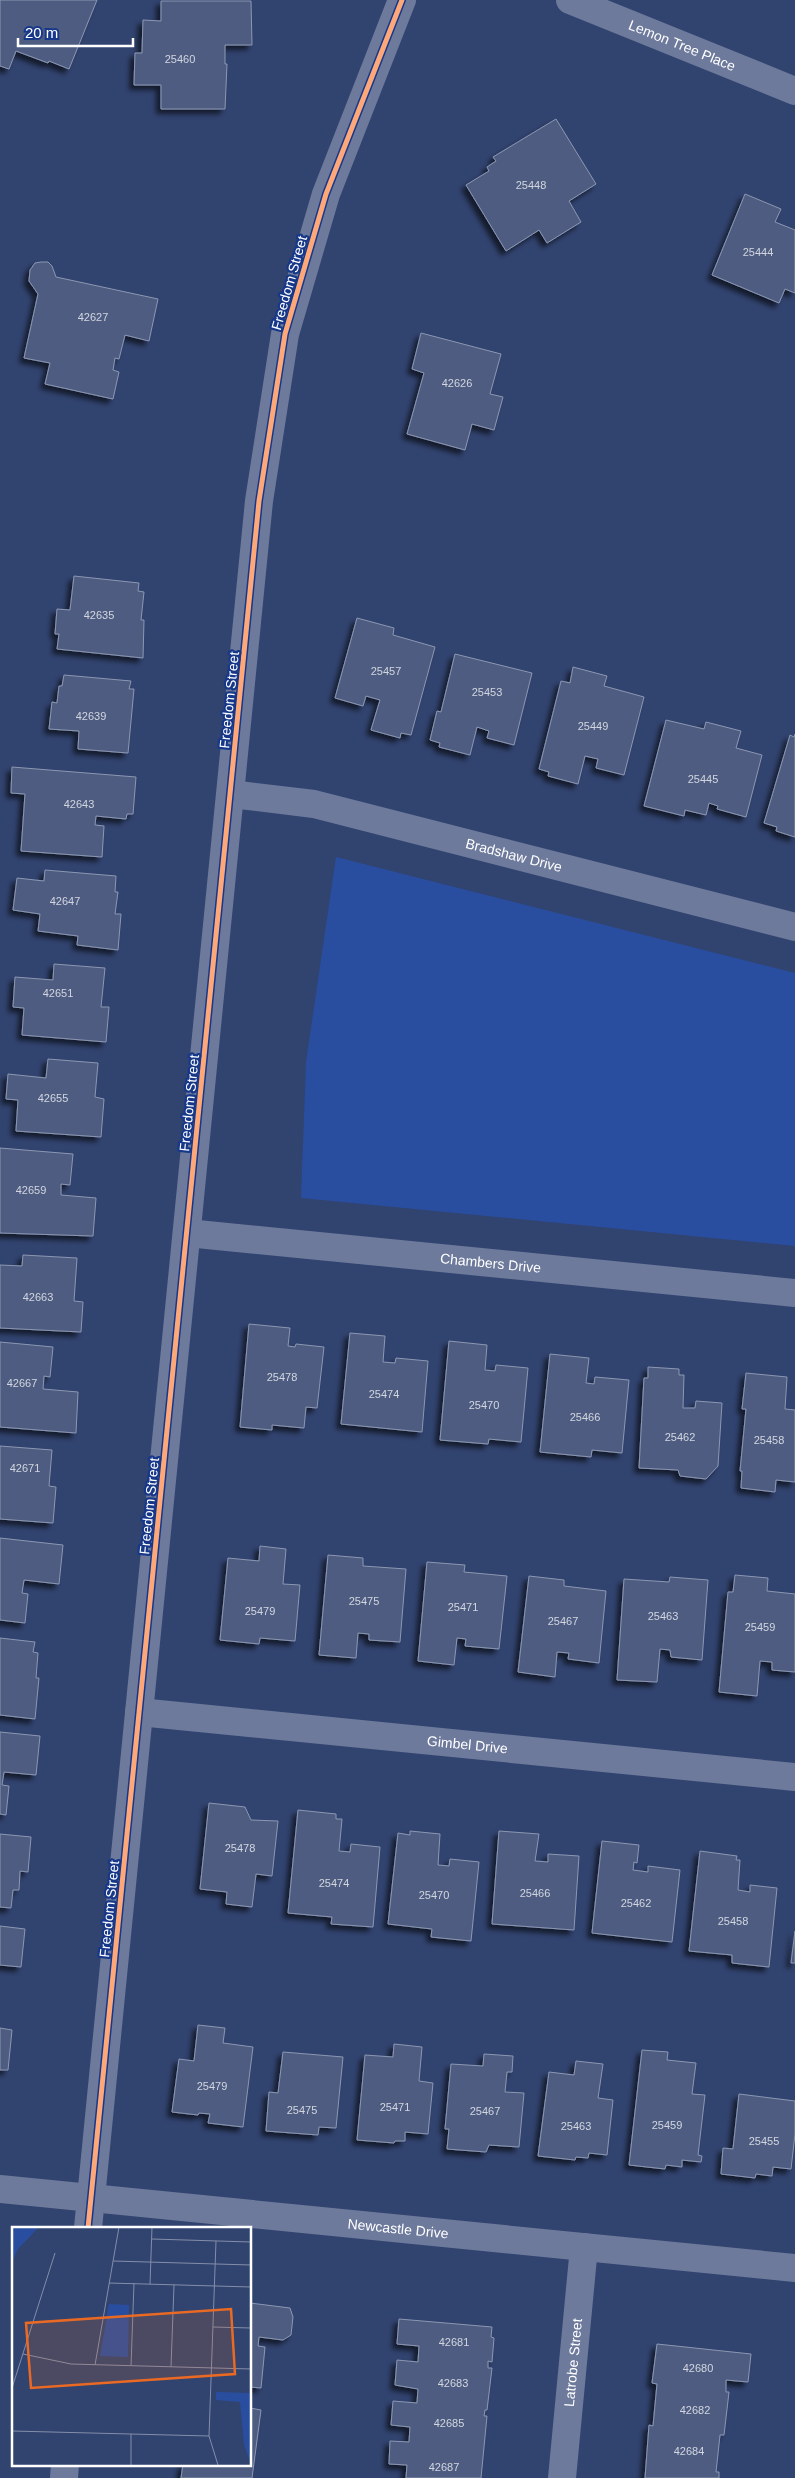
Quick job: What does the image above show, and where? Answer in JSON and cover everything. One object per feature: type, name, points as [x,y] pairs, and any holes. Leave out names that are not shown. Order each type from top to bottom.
[{"type":"street","name":"Freedom Street","points":[[88,2227],[260,501],[285,334],[326,194],[402,0]]},
{"type":"street","name":"Lemon Tree Place","points":[[570,0],[795,91]]},
{"type":"street","name":"Bradshaw Drive","points":[[231,794],[314,804],[795,927]]},
{"type":"street","name":"Chambers Drive","points":[[187,1233],[795,1293]]},
{"type":"street","name":"Gimbel Drive","points":[[140,1712],[795,1777]]},
{"type":"street","name":"Newcastle Drive","points":[[0,2190],[795,2268]]},
{"type":"street","name":"Latrobe Street","points":[[562,2478],[584,2247]]},
{"type":"shaded area","points":[[336,857],[795,973],[795,1246],[301,1198],[306,1062]]},
{"type":"building","points":[[0,0],[97,0],[69,69],[16,51],[9,69],[0,66]]},
{"type":"building","points":[[161,1],[251,1],[252,45],[225,45],[225,64],[227,64],[225,109],[161,109],[161,85],[134,85],[135,53],[142,53],[143,20],[161,21]]},
{"type":"building","points":[[556,119],[596,184],[569,201],[581,222],[547,243],[539,230],[506,251],[466,185],[489,171],[487,167],[496,161],[493,157]]},
{"type":"building","points":[[745,194],[781,209],[775,222],[795,230],[795,293],[785,289],[779,303],[712,275]]},
{"type":"building","points":[[48,262],[52,266],[56,277],[158,299],[149,341],[125,335],[119,359],[115,358],[113,370],[119,372],[113,399],[45,384],[50,363],[24,358],[38,294],[29,281],[30,270],[35,263]]},
{"type":"building","points":[[421,333],[501,354],[490,394],[503,397],[494,430],[472,424],[465,450],[407,434],[424,373],[412,369]]},
{"type":"building","points":[[74,576],[139,583],[138,591],[144,592],[141,620],[144,620],[143,658],[57,649],[59,634],[55,634],[57,609],[70,610]]},
{"type":"building","points":[[357,618],[394,628],[393,635],[435,647],[411,735],[401,733],[400,738],[371,730],[380,700],[366,696],[363,706],[335,698]]},
{"type":"building","points":[[455,654],[532,673],[514,745],[487,738],[489,731],[477,727],[470,755],[439,747],[440,743],[430,740],[437,711],[441,712]]},
{"type":"building","points":[[573,667],[607,676],[604,686],[644,697],[624,775],[596,768],[598,759],[585,756],[578,784],[548,776],[549,772],[539,769],[561,681],[570,683]]},
{"type":"building","points":[[64,675],[131,681],[129,689],[134,689],[128,753],[78,749],[79,731],[49,729],[52,702],[57,703],[59,686],[62,686]]},
{"type":"building","points":[[666,720],[704,729],[706,722],[741,731],[736,748],[762,755],[746,817],[717,809],[718,806],[709,803],[706,815],[685,810],[684,816],[644,806]]},
{"type":"building","points":[[795,734],[795,837],[776,831],[777,827],[764,823],[790,735],[794,737]]},
{"type":"building","points":[[12,767],[136,777],[133,814],[127,814],[126,819],[96,816],[95,825],[104,826],[102,857],[21,851],[25,794],[11,793]]},
{"type":"building","points":[[45,870],[116,876],[115,892],[118,892],[115,914],[121,914],[118,950],[77,945],[78,936],[38,931],[40,914],[13,910],[17,878],[44,881]]},
{"type":"building","points":[[54,964],[105,968],[101,1007],[109,1007],[106,1042],[22,1035],[24,1008],[13,1007],[15,977],[53,980]]},
{"type":"building","points":[[48,1059],[98,1063],[95,1097],[104,1099],[101,1137],[16,1131],[18,1100],[6,1099],[8,1074],[46,1078]]},
{"type":"building","points":[[0,1148],[73,1154],[70,1185],[61,1184],[61,1195],[96,1198],[93,1236],[0,1233]]},
{"type":"building","points":[[23,1255],[77,1258],[74,1301],[83,1302],[81,1332],[0,1328],[0,1265],[22,1266]]},
{"type":"building","points":[[249,1324],[290,1328],[288,1346],[295,1347],[296,1344],[324,1347],[317,1408],[306,1407],[304,1428],[272,1425],[272,1430],[240,1427]]},
{"type":"building","points":[[350,1333],[385,1336],[383,1362],[395,1363],[396,1358],[428,1361],[422,1432],[341,1424]]},
{"type":"building","points":[[449,1341],[487,1345],[485,1370],[495,1371],[496,1365],[528,1368],[521,1442],[489,1439],[488,1444],[440,1440]]},
{"type":"building","points":[[0,1342],[53,1347],[50,1377],[44,1376],[43,1389],[78,1392],[76,1433],[0,1427]]},
{"type":"building","points":[[550,1354],[589,1358],[586,1383],[594,1384],[595,1377],[629,1380],[622,1453],[592,1450],[591,1457],[540,1452]]},
{"type":"building","points":[[648,1367],[679,1369],[679,1375],[684,1375],[683,1408],[695,1408],[696,1401],[722,1403],[718,1466],[706,1479],[680,1476],[678,1470],[639,1468],[644,1378],[648,1378]]},
{"type":"building","points":[[746,1373],[787,1377],[785,1409],[795,1410],[795,1482],[776,1480],[775,1492],[741,1488],[742,1471],[740,1471],[746,1409],[742,1409]]},
{"type":"building","points":[[0,1446],[52,1450],[49,1486],[56,1487],[53,1523],[0,1519]]},
{"type":"building","points":[[0,1538],[63,1545],[59,1584],[24,1580],[22,1593],[28,1594],[25,1623],[0,1620]]},
{"type":"building","points":[[260,1546],[286,1549],[283,1584],[300,1585],[295,1641],[260,1638],[259,1644],[220,1640],[228,1558],[259,1561]]},
{"type":"building","points":[[328,1555],[363,1558],[363,1566],[406,1569],[400,1642],[369,1640],[369,1634],[358,1633],[356,1658],[319,1655]]},
{"type":"building","points":[[427,1562],[465,1565],[464,1572],[507,1576],[499,1649],[465,1646],[466,1639],[457,1638],[454,1665],[418,1661]]},
{"type":"building","points":[[735,1575],[768,1578],[767,1591],[795,1594],[795,1672],[772,1670],[772,1662],[760,1661],[757,1696],[719,1692],[728,1592],[733,1592]]},
{"type":"building","points":[[529,1576],[564,1580],[564,1586],[606,1591],[599,1663],[568,1659],[569,1653],[557,1652],[555,1677],[518,1672]]},
{"type":"building","points":[[670,1577],[708,1580],[702,1660],[671,1657],[670,1650],[660,1649],[657,1682],[617,1680],[624,1579],[669,1582]]},
{"type":"building","points":[[0,1638],[35,1642],[33,1652],[38,1653],[36,1678],[39,1678],[35,1719],[0,1715]]},
{"type":"building","points":[[0,1732],[40,1736],[36,1775],[4,1772],[2,1785],[9,1786],[6,1815],[0,1814]]},
{"type":"building","points":[[209,1803],[245,1807],[251,1820],[278,1821],[272,1876],[256,1874],[252,1907],[226,1904],[227,1892],[200,1889]]},
{"type":"building","points":[[298,1810],[336,1814],[336,1819],[342,1819],[339,1851],[350,1852],[351,1844],[380,1847],[373,1927],[331,1924],[332,1917],[288,1913]]},
{"type":"building","points":[[410,1831],[440,1834],[438,1865],[449,1866],[450,1859],[479,1862],[471,1941],[431,1937],[432,1929],[388,1924],[398,1833],[410,1835]]},
{"type":"building","points":[[499,1831],[539,1834],[535,1861],[548,1862],[548,1854],[579,1856],[574,1930],[492,1924]]},
{"type":"building","points":[[0,1834],[31,1837],[28,1872],[20,1871],[19,1890],[13,1890],[11,1908],[0,1907]]},
{"type":"building","points":[[602,1841],[639,1845],[637,1863],[634,1862],[633,1870],[648,1872],[648,1866],[680,1870],[672,1942],[592,1933]]},
{"type":"building","points":[[700,1851],[737,1856],[736,1860],[740,1860],[738,1890],[750,1892],[750,1885],[777,1888],[769,1967],[732,1963],[732,1955],[689,1951]]},
{"type":"building","points":[[0,1926],[25,1929],[21,1967],[0,1965]]},
{"type":"building","points":[[795,1931],[795,1963],[791,1963]]},
{"type":"building","points":[[198,2025],[225,2028],[223,2043],[253,2047],[243,2127],[208,2123],[210,2114],[199,2113],[198,2115],[172,2112],[179,2059],[194,2061]]},
{"type":"building","points":[[0,2028],[12,2030],[8,2070],[0,2070]]},
{"type":"building","points":[[394,2044],[422,2047],[419,2081],[433,2083],[428,2134],[405,2132],[405,2141],[395,2141],[394,2143],[357,2140],[365,2055],[393,2057]]},
{"type":"building","points":[[642,2050],[668,2052],[667,2060],[696,2063],[692,2094],[705,2095],[698,2155],[702,2156],[701,2162],[682,2160],[682,2167],[666,2165],[665,2169],[629,2165]]},
{"type":"building","points":[[283,2052],[343,2057],[336,2128],[319,2127],[318,2135],[266,2131],[269,2092],[278,2093]]},
{"type":"building","points":[[484,2054],[513,2056],[512,2072],[507,2072],[505,2092],[524,2093],[519,2147],[489,2145],[486,2152],[447,2149],[449,2129],[445,2129],[451,2064],[483,2066]]},
{"type":"building","points":[[576,2061],[603,2064],[598,2098],[613,2100],[607,2155],[589,2153],[588,2158],[576,2157],[575,2160],[538,2156],[549,2072],[574,2075]]},
{"type":"building","points":[[739,2094],[795,2101],[795,2134],[791,2169],[773,2167],[772,2176],[756,2174],[755,2178],[721,2174],[723,2148],[733,2149]]},
{"type":"building","points":[[251,2303],[290,2308],[293,2317],[291,2335],[283,2340],[259,2337],[258,2346],[265,2347],[261,2388],[251,2387]]},
{"type":"building","points":[[399,2319],[492,2327],[491,2337],[494,2338],[492,2362],[488,2361],[488,2368],[492,2368],[487,2410],[485,2410],[484,2416],[487,2416],[481,2478],[406,2478],[407,2465],[389,2464],[390,2441],[409,2442],[410,2427],[391,2425],[393,2401],[417,2403],[418,2389],[395,2385],[397,2360],[418,2362],[419,2346],[397,2344]]},
{"type":"building","points":[[657,2344],[751,2354],[748,2382],[726,2380],[726,2392],[729,2392],[724,2435],[720,2435],[716,2472],[719,2472],[719,2478],[645,2478],[649,2425],[653,2426],[657,2384],[652,2383]]},
{"type":"building","points":[[251,2408],[261,2410],[252,2478],[181,2478],[183,2466],[251,2466]]},
{"type":"cycle path","points":[[88,2227],[259,501],[285,334],[326,194],[402,0]]}]
